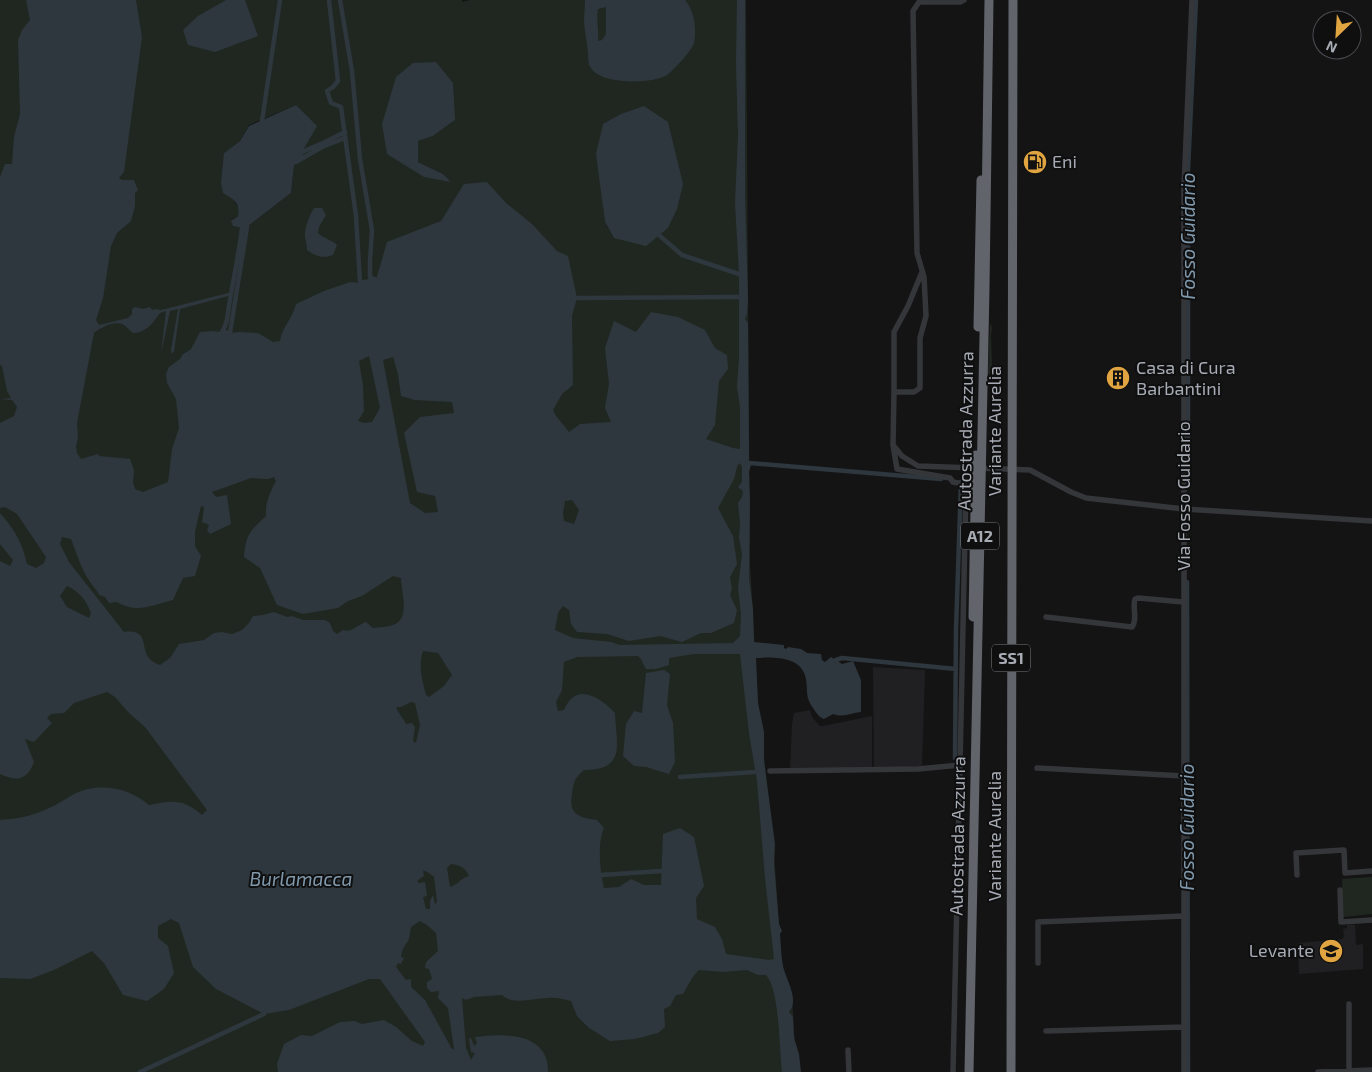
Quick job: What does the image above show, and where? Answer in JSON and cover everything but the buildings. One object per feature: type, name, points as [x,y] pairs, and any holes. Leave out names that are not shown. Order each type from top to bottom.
[{"type":"highway","name":"Autostrada Azzurra","points":[[964,1072],[983,0]]},
{"type":"highway","name":"Autostrada Azzurra","points":[[970,1072],[989,0]]},
{"type":"highway","name":"Variante Aurelia","points":[[1006,1072],[1008,0]]},
{"type":"highway","name":"Variante Aurelia","points":[[1011,1072],[1013,0]]},
{"type":"street","points":[[894,392],[914,392],[918,390],[921,384],[920,338],[926,316],[924,277],[917,253],[913,11],[919,2],[960,2],[964,0]]},
{"type":"street","name":"Via Fosso Guidario","points":[[1184,1072],[1184,187],[1192,0]]},
{"type":"street","points":[[922,272],[908,306],[894,332],[893,445],[897,469],[951,479],[962,484],[966,491],[953,1072]]},
{"type":"street","points":[[893,445],[902,456],[918,466],[1030,470],[1086,498],[1184,509],[1372,521]]},
{"type":"street","points":[[1046,618],[1132,627],[1135,622],[1135,599],[1183,602]]},
{"type":"street","points":[[770,771],[918,769],[960,765]]},
{"type":"street","points":[[1037,768],[1184,776]]},
{"type":"street","points":[[1297,875],[1296,852],[1344,850],[1345,873],[1372,871]]},
{"type":"street","points":[[1340,890],[1341,922],[1372,920]]},
{"type":"street","points":[[1038,963],[1038,922],[1184,916]]},
{"type":"street","points":[[1349,1004],[1349,1071]]},
{"type":"street","points":[[1046,1032],[1184,1027]]},
{"type":"street","points":[[848,1050],[849,1072]]},
{"type":"street","points":[[1318,1072],[1372,1070]]},
{"type":"shaded area","points":[[0,0],[462,0],[462,2],[470,0],[746,0],[750,563],[758,703],[773,838],[782,970],[792,995],[794,1034],[800,1072],[0,1072]],"holes":[[[296,105],[316,126],[294,166],[291,193],[247,227],[242,228],[233,226],[233,219],[238,216],[239,208],[232,198],[224,153],[240,141],[249,125]],[[455,120],[433,136],[418,141],[418,162],[443,174],[450,182],[387,154]],[[601,186],[614,238],[605,222]]]},
{"type":"shaded area","points":[[990,322],[992,328],[992,365],[990,375],[988,373]]},
{"type":"shaded area","points":[[873,667],[925,670],[922,765],[917,768],[874,769]]},
{"type":"shaded area","points":[[810,710],[812,717],[820,726],[872,716],[872,769],[790,770],[794,713]]},
{"type":"shaded area","points":[[1372,877],[1372,914],[1343,917],[1342,879]]},
{"type":"shaded area","name":"Levante","points":[[1347,925],[1355,925],[1356,945],[1363,944],[1363,969],[1299,974],[1298,943],[1342,939],[1344,937],[1343,929],[1347,928]]},
{"type":"water","name":"Burlamacca","points":[[26,0],[136,0],[142,37],[124,172],[119,178],[122,180],[134,180],[138,190],[135,193],[135,206],[131,221],[117,233],[111,246],[103,298],[96,320],[99,325],[128,318],[135,307],[143,309],[150,307],[152,310],[161,310],[232,292],[232,295],[180,309],[172,354],[171,350],[178,309],[170,311],[161,354],[166,311],[160,313],[152,324],[138,333],[133,333],[124,325],[117,323],[104,327],[94,333],[77,423],[77,453],[81,459],[98,454],[99,456],[130,459],[134,470],[133,483],[135,489],[143,492],[168,482],[172,449],[179,428],[176,399],[167,383],[166,374],[169,367],[191,349],[200,332],[258,333],[273,342],[280,341],[296,304],[350,282],[360,283],[376,280],[387,242],[441,221],[464,184],[487,182],[506,203],[532,224],[557,251],[568,256],[577,298],[572,316],[573,385],[562,394],[553,410],[569,432],[580,424],[611,422],[605,408],[609,384],[605,348],[614,321],[636,332],[651,312],[678,317],[705,330],[715,348],[727,355],[728,369],[719,381],[715,425],[706,439],[740,449],[740,407],[737,387],[739,274],[735,203],[738,136],[736,64],[737,0],[745,0],[745,194],[748,300],[745,319],[748,323],[749,461],[751,465],[749,472],[749,579],[753,609],[754,642],[784,645],[786,649],[788,647],[801,649],[807,653],[821,654],[822,660],[825,662],[831,657],[842,664],[853,661],[861,680],[861,712],[844,715],[833,714],[824,719],[817,714],[809,700],[806,679],[799,666],[793,662],[778,658],[756,658],[758,703],[764,732],[764,761],[775,844],[774,864],[779,924],[782,931],[780,934],[782,958],[793,996],[792,1007],[789,1012],[793,1017],[794,1038],[799,1054],[801,1072],[782,1072],[778,1021],[771,983],[766,975],[758,975],[747,970],[723,972],[699,970],[683,994],[676,995],[670,1006],[664,1009],[665,1027],[658,1033],[635,1039],[610,1041],[589,1028],[577,1016],[571,1001],[568,1000],[541,998],[518,1001],[502,995],[474,997],[466,1000],[462,998],[466,1048],[471,1060],[475,1053],[471,1052],[469,1039],[471,1038],[474,1046],[477,1043],[475,1037],[511,1036],[533,1042],[541,1049],[546,1059],[548,1072],[278,1072],[277,1064],[284,1044],[301,1035],[312,1036],[340,1022],[355,1021],[362,1024],[384,1020],[396,1027],[412,1041],[423,1046],[425,1042],[380,979],[369,979],[289,1010],[264,1014],[216,989],[193,967],[179,923],[171,919],[158,926],[158,938],[168,946],[174,973],[164,989],[147,1001],[123,995],[104,963],[92,951],[54,970],[30,979],[0,978],[0,820],[37,813],[76,793],[105,787],[133,794],[149,805],[164,802],[183,803],[202,815],[207,810],[145,727],[115,697],[107,692],[74,703],[64,713],[51,714],[47,718],[52,723],[34,742],[25,739],[34,762],[25,776],[12,778],[0,774],[0,561],[10,566],[13,560],[0,544],[0,513],[17,537],[27,564],[36,568],[44,563],[46,557],[17,514],[5,507],[0,508],[0,423],[14,416],[17,407],[12,400],[0,399],[11,398],[7,391],[2,366],[0,365],[0,177],[5,164],[12,164],[14,137],[20,114],[18,40],[22,30],[30,20]],"holes":[[[369,356],[380,408],[372,422],[364,423],[358,421],[364,411],[359,361]],[[393,357],[401,396],[415,400],[452,402],[454,413],[420,417],[404,433],[417,492],[435,496],[438,512],[425,513],[410,503],[383,360]],[[739,463],[742,466],[742,482],[738,487],[743,491],[738,503],[739,538],[742,554],[738,588],[741,614],[740,636],[733,643],[620,645],[611,642],[573,638],[555,630],[558,613],[563,606],[569,610],[571,624],[577,632],[607,634],[629,641],[660,636],[682,642],[701,633],[711,633],[734,623],[737,610],[730,595],[732,589],[730,577],[737,564],[733,536],[718,508],[734,479]],[[274,477],[276,481],[267,502],[266,516],[250,534],[246,543],[244,557],[260,568],[277,605],[303,614],[338,608],[348,601],[362,596],[393,576],[401,578],[404,604],[402,617],[399,622],[391,626],[373,628],[366,622],[352,630],[343,630],[337,634],[333,631],[330,623],[325,620],[303,620],[274,612],[253,616],[242,630],[232,634],[214,633],[204,640],[179,644],[170,658],[160,665],[152,661],[147,656],[139,634],[124,632],[69,562],[60,544],[62,537],[71,539],[91,584],[99,595],[105,597],[109,603],[117,602],[124,606],[138,608],[173,600],[183,578],[195,576],[201,556],[195,546],[195,532],[201,506],[204,507],[202,522],[209,525],[207,530],[210,534],[231,524],[227,495],[216,497],[212,492],[251,478],[268,479]],[[572,500],[579,510],[574,524],[564,521],[565,501]],[[67,586],[82,597],[91,613],[89,618],[67,607],[60,596]],[[423,651],[438,653],[452,675],[444,686],[429,697],[426,695],[421,667]],[[694,654],[740,654],[749,733],[757,781],[774,959],[769,960],[726,954],[722,939],[715,927],[697,919],[696,898],[704,886],[694,837],[680,828],[663,834],[661,885],[644,885],[631,879],[619,887],[604,888],[600,866],[600,841],[604,828],[597,820],[585,818],[577,814],[572,807],[571,801],[576,778],[584,770],[598,769],[613,760],[616,753],[617,735],[615,713],[595,697],[581,694],[575,696],[569,701],[564,710],[558,711],[556,702],[562,690],[564,662],[577,657],[638,656],[646,669],[656,669],[669,665],[669,658]],[[411,702],[415,703],[420,725],[416,743],[413,741],[415,727],[412,723],[406,724],[396,707],[401,707]],[[451,864],[462,867],[469,876],[450,887],[447,868]],[[423,870],[434,877],[437,902],[435,904],[433,895],[430,901],[430,909],[426,909],[423,897],[427,896],[425,882],[419,883],[417,881],[424,876]],[[420,921],[436,933],[438,951],[426,962],[425,968],[429,969],[432,979],[427,982],[427,988],[431,992],[439,991],[438,998],[448,1008],[454,1049],[452,1049],[425,1000],[411,987],[411,979],[406,980],[396,967],[398,963],[401,964],[404,958],[401,957],[401,954],[409,939],[411,927]]]},
{"type":"water","points":[[226,0],[245,0],[258,36],[215,52],[188,45],[183,30],[198,16]]},
{"type":"water","points":[[585,0],[685,0],[691,9],[694,20],[693,46],[667,75],[660,78],[628,81],[605,78],[597,74],[589,63],[584,23]],"holes":[[[606,7],[606,34],[602,40],[598,41],[598,9]]]},
{"type":"water","points":[[436,62],[453,83],[455,120],[433,136],[418,141],[418,162],[443,174],[451,182],[424,177],[387,154],[382,124],[396,77],[413,63]]},
{"type":"water","points":[[296,105],[317,126],[294,166],[291,193],[247,227],[233,226],[231,221],[238,216],[238,207],[233,200],[223,193],[221,183],[224,153],[240,141],[249,126]]},
{"type":"water","points":[[644,106],[668,122],[683,184],[677,209],[668,228],[646,246],[614,238],[605,222],[596,154],[603,124],[621,114]]},
{"type":"water","points":[[314,208],[322,208],[326,215],[319,227],[318,233],[337,245],[333,255],[319,256],[307,250],[305,230]]},
{"type":"water","points":[[664,670],[670,674],[667,705],[673,723],[675,762],[669,774],[646,767],[634,766],[623,756],[626,724],[634,711],[642,713],[646,673]]},
{"type":"waterway","points":[[262,121],[280,0]]},
{"type":"waterway","points":[[329,0],[338,81],[327,91],[331,103],[341,107],[356,216],[360,283],[376,280],[370,277],[372,230],[360,159],[352,71],[340,0]]},
{"type":"waterway","name":"Fosso Guidario","points":[[1188,472],[1188,170],[1196,0]]},
{"type":"waterway","points":[[345,132],[302,152],[296,162],[322,147],[345,138]]},
{"type":"waterway","points":[[247,227],[230,333],[222,332],[227,320],[242,228],[247,227]]},
{"type":"waterway","points":[[660,236],[682,255],[739,274]]},
{"type":"waterway","points":[[577,298],[738,297]]},
{"type":"waterway","points":[[750,463],[941,479]]},
{"type":"waterway","points":[[955,758],[956,630],[961,482]]},
{"type":"waterway","name":"Fosso Guidario","points":[[1187,582],[1188,1072]]},
{"type":"waterway","points":[[836,660],[842,658],[956,669]]},
{"type":"waterway","points":[[680,777],[755,772]]},
{"type":"waterway","points":[[601,875],[661,871]]},
{"type":"waterway","points":[[140,1072],[264,1014]]},
{"type":"place","name":"Eni","points":[[1035,162]]},
{"type":"place","name":"Casa di Cura Barbantini","points":[[1118,378]]},
{"type":"place","name":"Levante","points":[[1331,951]]}]
